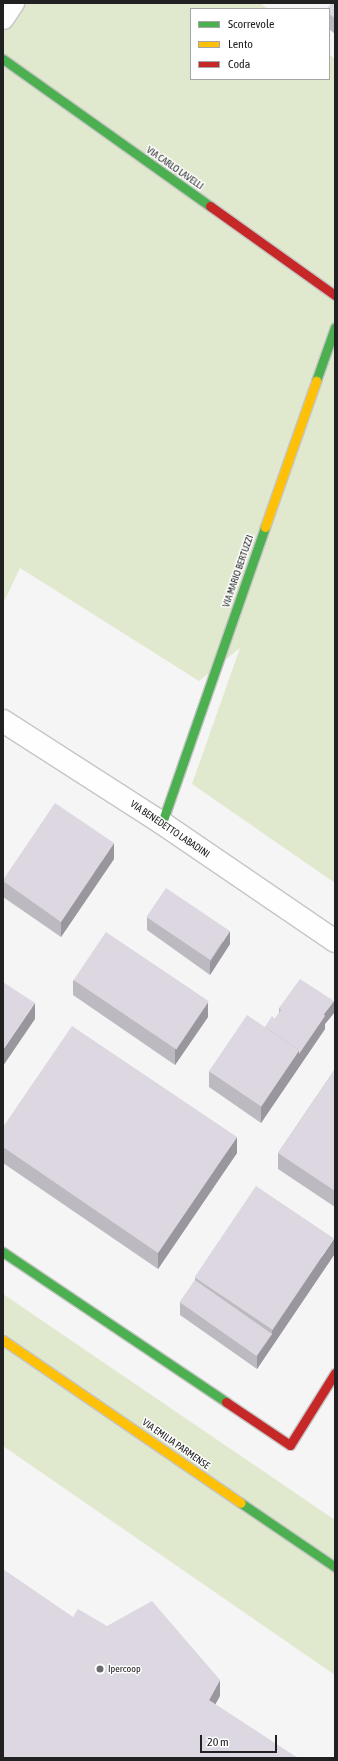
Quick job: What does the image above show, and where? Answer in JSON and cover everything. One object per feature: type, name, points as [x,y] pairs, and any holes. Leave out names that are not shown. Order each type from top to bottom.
[{"type":"street","points":[[3,18],[14,3]]},
{"type":"street","name":"VIA CARLO LAVELLI","points":[[3,59],[335,294]]},
{"type":"street","name":"VIA MARIO BERTUZZI","points":[[162,823],[335,327]]},
{"type":"street","name":"VIA BENEDETTO LABADINI","points":[[3,721],[162,823],[335,941]]},
{"type":"street","points":[[3,1252],[290,1445],[335,1373]]},
{"type":"street","name":"VIA EMILIA PARMENSE","points":[[3,1340],[335,1567]]},
{"type":"green space","points":[[20,3],[260,3],[267,8],[190,8],[190,80],[330,80],[330,55],[335,59],[335,883],[192,784],[240,648],[199,681],[20,568],[3,604],[3,28]]},
{"type":"green space","points":[[3,1294],[335,1520],[335,1675],[3,1446]]},
{"type":"building","points":[[331,3],[335,3],[335,18],[330,15],[330,8],[328,8]]},
{"type":"building","points":[[55,803],[114,843],[61,922],[3,881]]},
{"type":"building","points":[[166,888],[230,931],[210,960],[146,917]]},
{"type":"building","points":[[106,932],[209,1001],[176,1049],[74,980]]},
{"type":"building","points":[[300,979],[334,1001],[299,1054],[299,1050],[265,1027],[272,1016],[275,1019],[281,1010],[279,1008]]},
{"type":"building","points":[[3,982],[35,1003],[3,1050]]},
{"type":"building","points":[[247,1015],[299,1050],[261,1107],[209,1071]]},
{"type":"building","points":[[72,1026],[237,1137],[158,1253],[3,1147],[3,1127]]},
{"type":"building","points":[[335,1069],[335,1191],[278,1153]]},
{"type":"building","points":[[256,1186],[334,1239],[272,1330],[194,1277]]},
{"type":"building","points":[[195,1280],[272,1334],[257,1356],[180,1302]]},
{"type":"building","name":"Ipercoop","points":[[3,1569],[73,1617],[78,1609],[107,1626],[152,1601],[220,1680],[209,1700],[298,1758],[3,1758]]},
{"type":"traffic: fast","points":[[3,59],[210,206]]},
{"type":"traffic: fast","points":[[316,381],[335,327]]},
{"type":"traffic: fast","points":[[162,823],[265,527]]},
{"type":"traffic: fast","points":[[3,1252],[226,1402]]},
{"type":"traffic: fast","points":[[241,1503],[335,1567]]},
{"type":"traffic: slow","points":[[265,527],[316,381]]},
{"type":"traffic: slow","points":[[3,1340],[241,1503]]},
{"type":"traffic: jam","points":[[210,206],[335,295]]},
{"type":"traffic: jam","points":[[226,1402],[290,1445],[335,1373]]},
{"type":"place","name":"Ipercoop","points":[[100,1669]]}]
